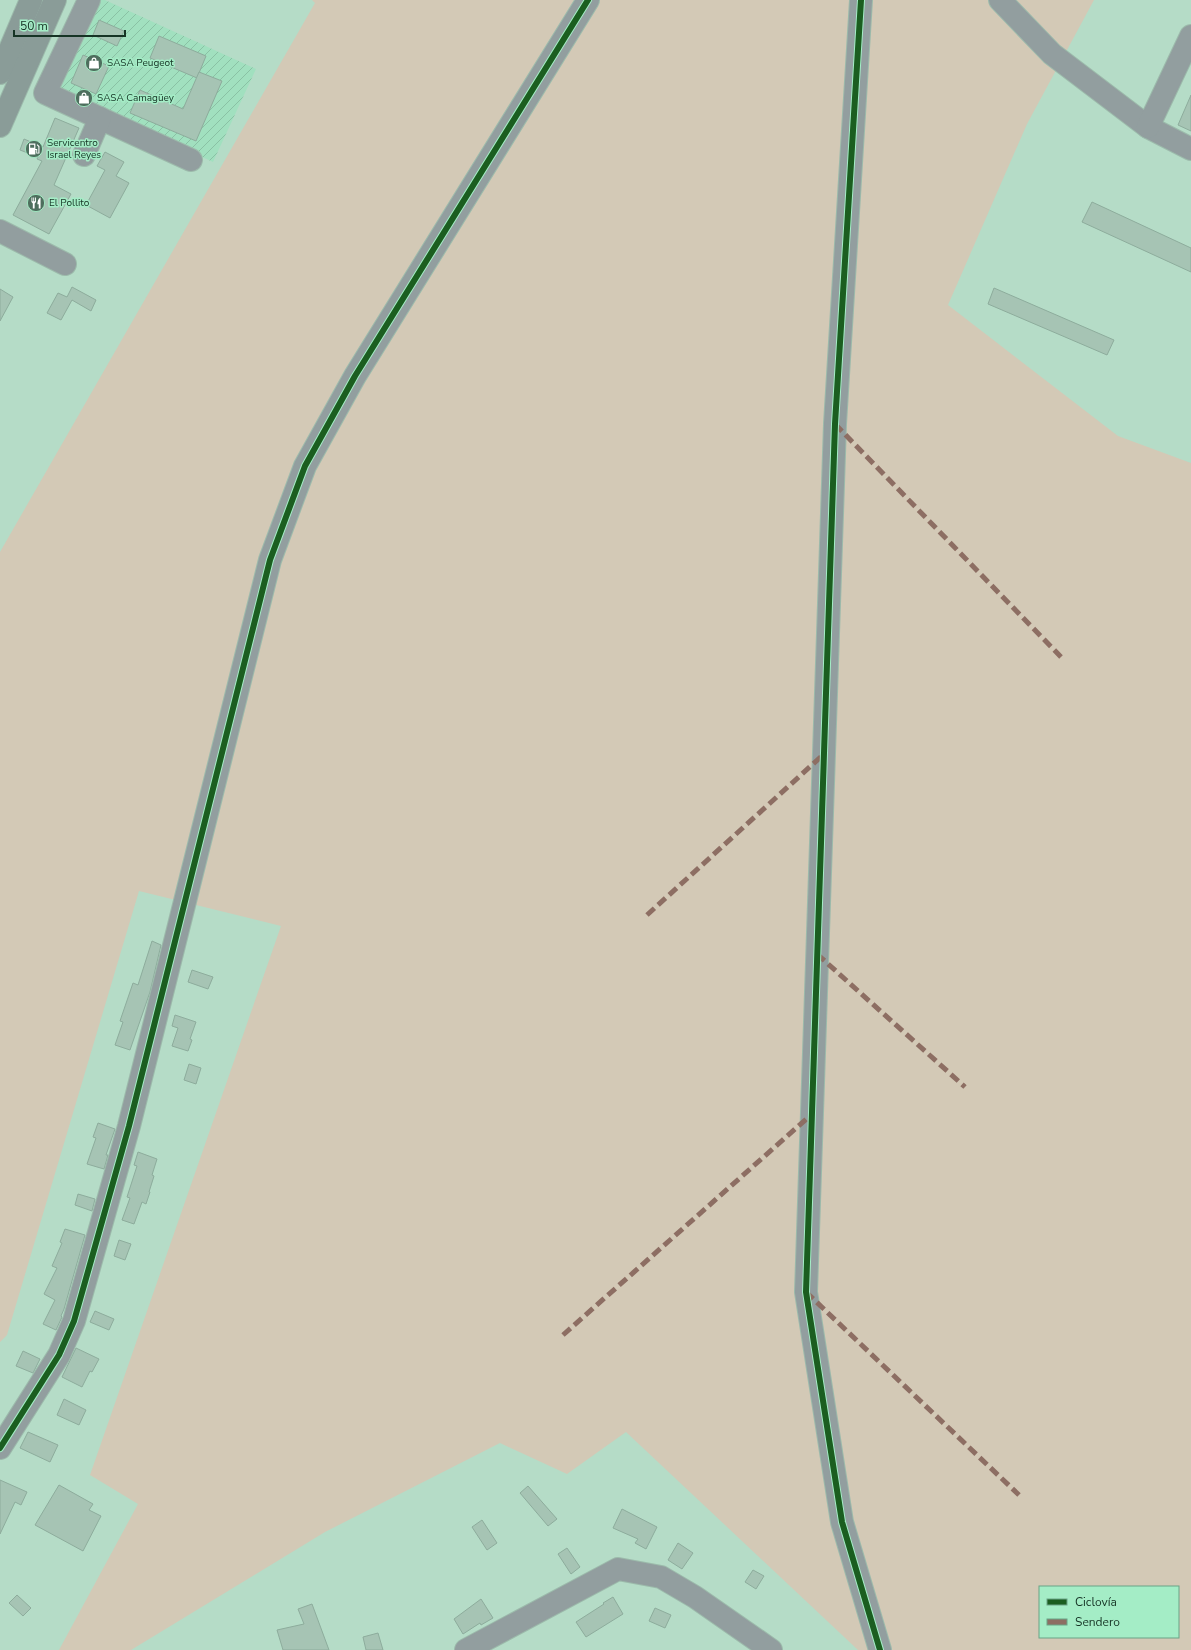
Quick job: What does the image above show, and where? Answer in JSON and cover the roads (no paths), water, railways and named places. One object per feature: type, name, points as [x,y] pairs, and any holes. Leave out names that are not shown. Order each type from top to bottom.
[{"type":"highway","points":[[0,73],[31,0]]},
{"type":"highway","points":[[0,126],[55,0]]},
{"type":"street","points":[[89,0],[45,93],[191,160]]},
{"type":"street","points":[[0,1448],[58,1354],[74,1321],[129,1126],[270,560],[305,466],[355,376],[588,0]]},
{"type":"street","points":[[861,0],[835,424],[806,1292],[842,1522],[880,1650]]},
{"type":"street","points":[[1000,0],[1052,54],[1148,127],[1191,149]]},
{"type":"street","points":[[1148,127],[1191,36]]},
{"type":"street","points":[[13,42],[59,63]]},
{"type":"street","points":[[84,155],[100,118]]},
{"type":"street","points":[[0,231],[65,264]]},
{"type":"street","points":[[466,1650],[618,1569],[661,1577],[695,1597],[771,1650]]},
{"type":"place","name":"SASA Peugeot","points":[[94,63]]},
{"type":"place","name":"SASA Camagüey","points":[[84,98]]},
{"type":"place","name":"Servicentro Israel Reyes","points":[[34,149]]},
{"type":"place","name":"El Pollito","points":[[36,203]]}]
